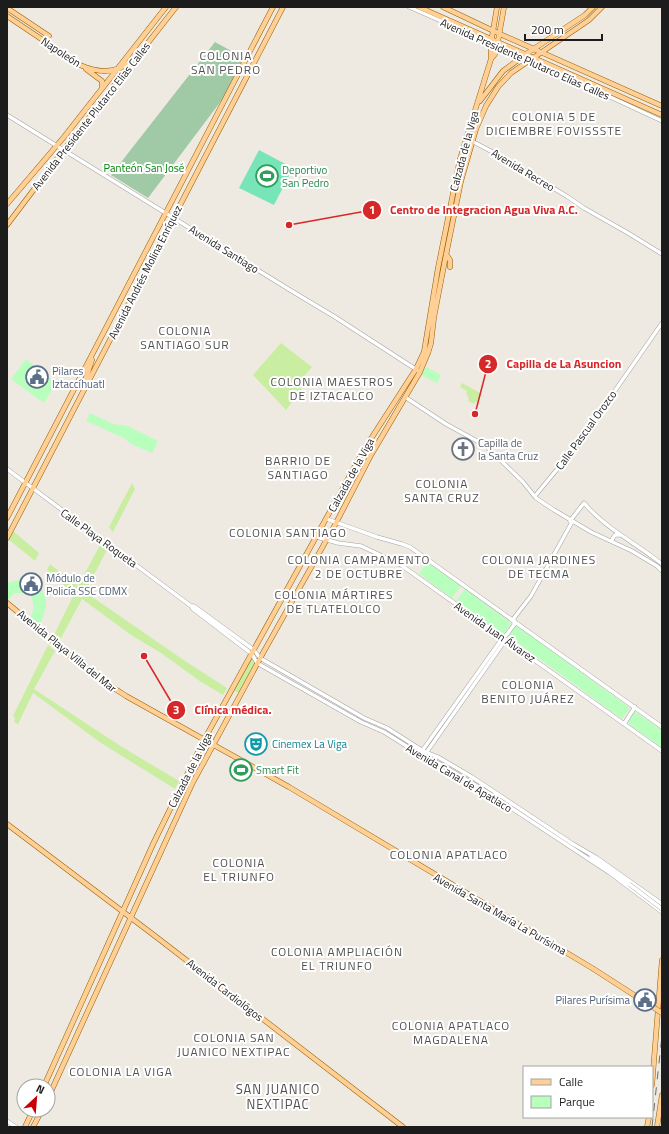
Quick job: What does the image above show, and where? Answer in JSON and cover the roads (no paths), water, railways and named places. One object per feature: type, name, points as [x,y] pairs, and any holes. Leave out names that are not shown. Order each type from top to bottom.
[{"type":"main road","name":"Avenida Presidente Plutarco Elías Calles","points":[[7,204],[101,90],[166,7]]},
{"type":"main road","name":"Avenida Presidente Plutarco Elías Calles","points":[[7,225],[176,7]]},
{"type":"main road","name":"Avenida Andrés Molina Enríquez","points":[[7,518],[273,7]]},
{"type":"main road","name":"Avenida Andrés Molina Enríquez","points":[[7,538],[283,7]]},
{"type":"main road","name":"Avenida Presidente Plutarco Elías Calles","points":[[419,7],[491,41],[662,115]]},
{"type":"main road","name":"Avenida Presidente Plutarco Elías Calles","points":[[443,7],[493,31],[662,106]]},
{"type":"main road","name":"Calzada de la Viga","points":[[491,59],[491,41],[497,7]]},
{"type":"main road","name":"Calzada de la Viga","points":[[56,1081],[192,784],[327,540],[371,455],[405,397],[431,343],[432,316],[446,224],[466,138],[491,59],[498,44],[504,7]]},
{"type":"main road","points":[[476,107],[503,71],[524,55],[572,24],[593,7]]},
{"type":"main road","name":"Calzada de la Viga","points":[[432,316],[461,181],[481,115],[492,96],[511,73],[592,17],[602,7]]},
{"type":"main road","name":"Napoleón","points":[[7,8],[49,36]]},
{"type":"main road","name":"Napoleón","points":[[7,16],[80,65],[91,69],[100,71],[118,68],[130,62],[140,53]]},
{"type":"main road","points":[[572,24],[575,29]]},
{"type":"main road","points":[[80,65],[102,81],[101,90]]},
{"type":"main road","points":[[446,254],[450,260],[450,267]]},
{"type":"main road","points":[[78,402],[97,346]]},
{"type":"main road","name":"Calzada de la Viga","points":[[48,1078],[163,823],[204,740],[364,451],[418,370]]},
{"type":"main road","points":[[364,451],[371,455]]},
{"type":"main road","name":"Avenida Playa Villa del Mar","points":[[7,603],[105,684],[143,707],[213,745]]},
{"type":"main road","points":[[232,690],[241,696]]},
{"type":"main road","name":"Avenida Santa María La Purísima","points":[[213,745],[289,787],[592,968],[662,1014]]},
{"type":"main road","points":[[163,823],[172,827]]},
{"type":"main road","name":"Avenida Cardiológos","points":[[7,824],[403,1127]]},
{"type":"main road","points":[[653,1072],[662,960]]},
{"type":"main road","points":[[657,1127],[662,1095]]},
{"type":"main road","points":[[33,1127],[38,1118]]},
{"type":"street","name":"Avenida Presidente Plutarco Elías Calles","points":[[409,7],[491,41]]},
{"type":"street","name":"Avenida Presidente Plutarco Elías Calles","points":[[532,58],[662,121]]},
{"type":"street","name":"Avenida Santiago","points":[[7,115],[56,145],[63,151],[335,317],[418,370]]},
{"type":"street","name":"Avenida Recreo","points":[[466,138],[504,158],[662,254]]},
{"type":"street","name":"Calle Pascual Orozco","points":[[535,496],[578,444],[662,323]]},
{"type":"street","points":[[405,397],[446,424],[486,446],[535,496],[571,522],[632,551],[662,569]]},
{"type":"street","name":"Calle Playa Roqueta","points":[[7,470],[253,652]]},
{"type":"street","points":[[521,485],[527,487]]},
{"type":"street","points":[[423,753],[504,642],[504,638],[514,625],[514,618],[531,596],[571,522],[584,503],[602,522],[662,563]]},
{"type":"street","name":"Avenida Juan Álvarez","points":[[327,519],[377,537],[405,544],[662,726]]},
{"type":"street","points":[[611,541],[615,535],[620,535]]},
{"type":"street","name":"Avenida Juan Álvarez","points":[[317,536],[338,543],[361,546],[397,562],[662,751]]},
{"type":"street","points":[[253,652],[259,661]]},
{"type":"street","name":"Avenida Canal de Apatlaco","points":[[259,661],[361,722],[384,732],[423,753],[487,792],[618,879],[653,907],[662,912]]},
{"type":"street","points":[[624,724],[635,707]]},
{"type":"street","name":"Avenida Canal de Apatlaco","points":[[423,753],[438,757],[472,777],[590,854],[660,902]]},
{"type":"street","points":[[590,854],[595,860],[662,909]]},
{"type":"street","points":[[588,860],[611,871]]},
{"type":"street","points":[[653,907],[658,906],[660,902]]},
{"type":"street","points":[[7,1121],[16,1127]]},
{"type":"railway","points":[[653,1118],[662,1036]]},
{"type":"railway","points":[[652,1127],[653,1118]]},
{"type":"place","name":"Deportivo San Pedro","points":[[267,176]]},
{"type":"place","name":"Centro de Integracion Agua Viva A.C.","points":[[289,225]]},
{"type":"place","name":"Pilares Iztaccíhuatl","points":[[37,377]]},
{"type":"place","name":"Capilla de La Asuncion","points":[[475,414]]},
{"type":"place","name":"Capilla de la Santa Cruz","points":[[463,449]]},
{"type":"place","name":"Módulo de Policía SSC CDMX","points":[[31,584]]},
{"type":"place","name":"Clínica médica.","points":[[144,656]]},
{"type":"place","name":"Cinemex La Viga","points":[[256,744]]},
{"type":"place","name":"Smart Fit","points":[[241,770]]},
{"type":"place","name":"Pilares Purísima","points":[[645,1000]]},
{"type":"district","name":"COLONIA SAN PEDRO","points":[[226,63]]},
{"type":"district","name":"COLONIA 5 DE DICIEMBRE FOVISSSTE","points":[[554,124]]},
{"type":"district","name":"COLONIA SANTIAGO SUR","points":[[185,338]]},
{"type":"district","name":"COLONIA MAESTROS DE IZTACALCO","points":[[332,389]]},
{"type":"district","name":"BARRIO DE SANTIAGO","points":[[298,468]]},
{"type":"district","name":"COLONIA SANTA CRUZ","points":[[442,491]]},
{"type":"district","name":"COLONIA SANTIAGO","points":[[288,533]]},
{"type":"district","name":"COLONIA CAMPAMENTO 2 DE OCTUBRE","points":[[359,567]]},
{"type":"district","name":"COLONIA JARDINES DE TECMA","points":[[539,567]]},
{"type":"district","name":"COLONIA MÁRTIRES DE TLATELOLCO","points":[[334,602]]},
{"type":"district","name":"COLONIA BENITO JUÁREZ","points":[[528,692]]},
{"type":"district","name":"COLONIA APATLACO","points":[[449,855]]},
{"type":"district","name":"COLONIA EL TRIUNFO","points":[[239,870]]},
{"type":"district","name":"COLONIA AMPLIACIÓN EL TRIUNFO","points":[[337,959]]},
{"type":"district","name":"COLONIA APATLACO MAGDALENA","points":[[451,1033]]},
{"type":"district","name":"COLONIA SAN JUANICO NEXTIPAC","points":[[234,1045]]},
{"type":"district","name":"COLONIA LA VIGA","points":[[121,1072]]},
{"type":"district","name":"SAN JUANICO NEXTIPAC","points":[[278,1096]]},
{"type":"park label","name":"Panteón San José","points":[[144,168]]}]
